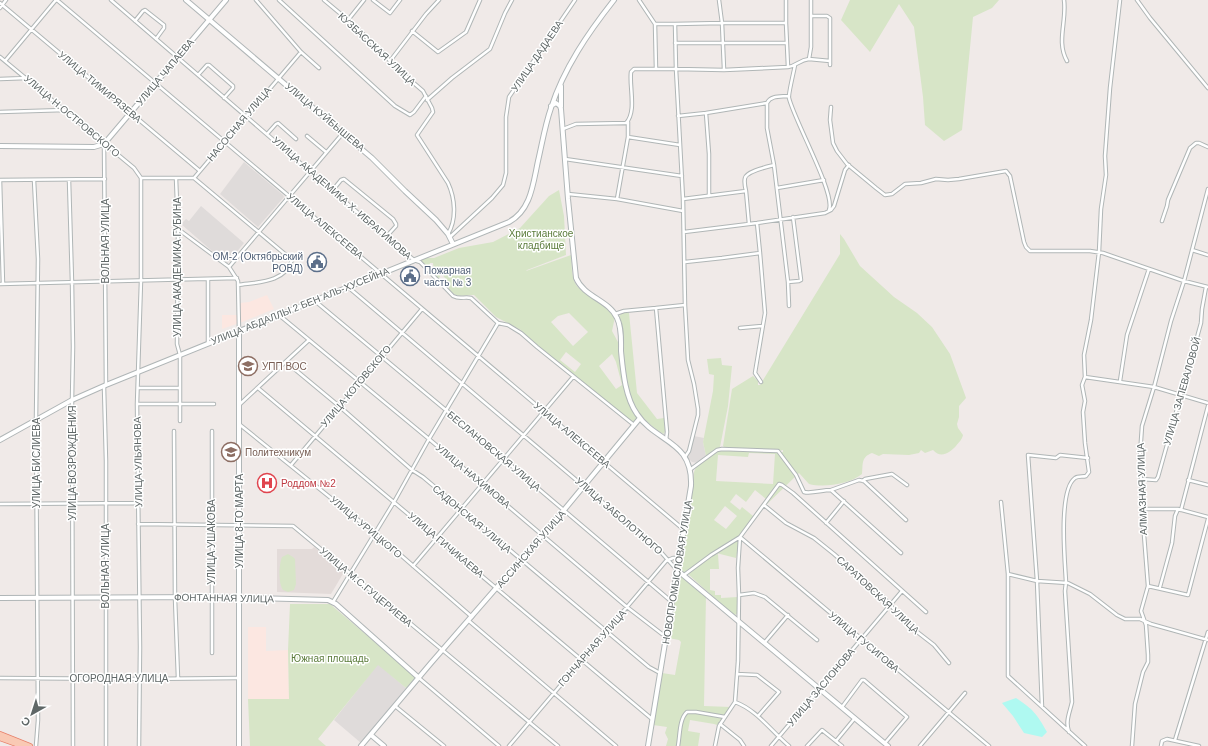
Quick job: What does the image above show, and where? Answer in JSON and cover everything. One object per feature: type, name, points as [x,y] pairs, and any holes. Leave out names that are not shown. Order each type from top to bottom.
[{"type":"main road","points":[[0,734],[30,746]]},
{"type":"main road","points":[[0,738],[22,746]]},
{"type":"street","points":[[1,5],[6,0]]},
{"type":"street","points":[[5,60],[30,29],[57,0]]},
{"type":"street","name":"УЛИЦА АЛЕКСЕЕВА","points":[[57,0],[684,529]]},
{"type":"street","name":"УЛИЦА АКАДЕМИКА Х. ИБРАГИМОВА","points":[[110,0],[115,1],[177,58],[386,237],[414,260],[420,262],[453,296],[458,298],[471,298],[498,323],[508,325],[521,332],[573,377],[593,391],[634,426]]},
{"type":"street","name":"УЛИЦА КУЙБЫШЕВА","points":[[186,0],[380,165],[436,220],[449,235],[454,244]]},
{"type":"street","name":"УЛИЦА ЧАПАЕВА","points":[[104,144],[226,0]]},
{"type":"street","points":[[256,0],[301,52],[319,68]]},
{"type":"street","points":[[279,0],[395,106],[410,115],[427,98],[490,50],[512,0]]},
{"type":"street","name":"КУЗБАССКАЯ УЛИЦА","points":[[324,0],[348,20],[390,61],[397,70],[423,91],[427,98]]},
{"type":"street","points":[[348,20],[364,0]]},
{"type":"street","points":[[373,0],[390,13],[400,0]]},
{"type":"street","points":[[390,61],[412,31],[439,0]]},
{"type":"street","points":[[412,31],[438,52],[466,32],[480,0]]},
{"type":"street","name":"УЛИЦА ДАДАЕВА","points":[[449,235],[492,198],[503,185],[506,173],[506,117],[509,97],[575,0]]},
{"type":"street","name":"УЛИЦА АБДАЛЛЫ 2 БЕН АЛЬ-ХУСЕЙНА","points":[[0,440],[72,400],[208,343],[279,316],[509,222],[522,213],[533,185],[552,106],[563,80],[583,43],[614,0]]},
{"type":"street","points":[[639,0],[655,24],[656,69]]},
{"type":"street","points":[[719,0],[722,23],[724,70]]},
{"type":"street","points":[[786,0],[786,44],[788,67]]},
{"type":"street","points":[[809,59],[811,0]]},
{"type":"street","points":[[1064,0],[1062,31],[1063,54],[1067,61]]},
{"type":"street","points":[[1069,732],[1067,727],[1072,702],[1065,591],[1064,510],[1071,483],[1076,477],[1086,476],[1089,472],[1085,443],[1085,400],[1082,385],[1085,377],[1085,349],[1091,320],[1099,252],[1101,209],[1106,175],[1105,156],[1110,88],[1120,0]]},
{"type":"street","points":[[1137,0],[1208,88]]},
{"type":"street","name":"УЛИЦА ТИМИРЯЗЕВА","points":[[1,5],[200,171]]},
{"type":"street","points":[[135,21],[145,10],[164,26],[156,39]]},
{"type":"street","points":[[811,16],[827,16],[830,18],[830,65]]},
{"type":"street","points":[[655,24],[786,23]]},
{"type":"street","points":[[675,24],[678,116],[683,199],[685,304],[688,360],[698,409],[694,435],[689,451],[685,457]]},
{"type":"street","points":[[675,43],[786,44]]},
{"type":"street","name":"НАСОСНАЯ УЛИЦА","points":[[194,178],[245,116],[301,52]]},
{"type":"street","name":"УЛИЦА Н.ОСТРОВСКОГО","points":[[0,56],[134,168],[141,178]]},
{"type":"street","points":[[617,199],[628,137],[628,122],[632,108],[631,74],[634,69],[724,70],[788,67],[795,65],[802,60],[809,59],[830,61]]},
{"type":"street","points":[[198,75],[207,65],[209,65],[233,86],[224,98]]},
{"type":"street","points":[[795,65],[789,96],[824,180],[830,204],[829,210]]},
{"type":"street","points":[[0,79],[27,78]]},
{"type":"street","points":[[563,80],[561,89],[561,109],[567,194],[576,278],[581,286],[607,305],[615,314],[620,329],[627,389],[632,405],[640,418]]},
{"type":"street","points":[[678,116],[767,103],[773,98],[789,96]]},
{"type":"street","points":[[427,98],[433,112],[417,135],[451,189],[453,198],[453,222],[449,235]]},
{"type":"street","points":[[552,106],[556,103],[561,109]]},
{"type":"street","points":[[767,103],[769,146],[774,165],[790,306]]},
{"type":"street","points":[[831,107],[830,120],[833,143],[837,152],[849,165],[876,188],[888,195],[892,194],[905,184],[920,183],[936,179],[959,180],[1006,171],[1010,176],[1024,242],[1030,251],[1099,252],[1184,281],[1207,287]]},
{"type":"street","points":[[0,112],[66,110]]},
{"type":"street","points":[[706,113],[710,196]]},
{"type":"street","points":[[563,129],[576,124],[619,124],[628,122]]},
{"type":"street","points":[[267,134],[278,123],[296,139]]},
{"type":"street","points":[[229,267],[343,133]]},
{"type":"street","points":[[307,136],[326,152]]},
{"type":"street","points":[[628,137],[680,145]]},
{"type":"street","points":[[1162,221],[1168,200],[1190,148],[1196,143],[1208,147]]},
{"type":"street","points":[[0,146],[94,147],[104,144]]},
{"type":"street","name":"ВОЛЬНАЯ УЛИЦА","points":[[104,144],[106,281],[106,746]]},
{"type":"street","points":[[565,159],[682,176]]},
{"type":"street","points":[[749,224],[746,176],[749,173],[774,165]]},
{"type":"street","points":[[684,232],[757,223],[821,213],[829,210],[834,206],[845,170],[849,165]]},
{"type":"street","points":[[141,178],[194,178],[292,260],[291,264],[277,278],[238,285]]},
{"type":"street","name":"УЛИЦА УЛЬЯНОВА","points":[[139,746],[140,679],[137,404],[141,281],[141,178]]},
{"type":"street","name":"УЛИЦА АКАДЕМИКА ГУБИНА","points":[[176,178],[178,229],[177,344],[180,355],[180,421]]},
{"type":"street","points":[[105,179],[0,180],[2,284],[236,278]]},
{"type":"street","points":[[332,191],[341,180],[344,179],[393,219],[396,226],[386,237]]},
{"type":"street","name":"УЛИЦА БИСЛИЕВА","points":[[34,180],[38,259],[36,420],[38,720],[36,746]]},
{"type":"street","name":"УЛИЦА ВОЗРОЖДЕНИЯ","points":[[69,180],[73,347],[73,746]]},
{"type":"street","points":[[777,188],[824,180]]},
{"type":"street","name":"АЛМАЗНАЯ УЛИЦА","points":[[1132,746],[1135,704],[1148,658],[1146,625],[1141,612],[1148,586],[1142,509],[1140,455],[1142,426],[1171,321],[1184,281],[1208,189]]},
{"type":"street","points":[[683,199],[746,191]]},
{"type":"street","points":[[567,194],[617,199],[683,211]]},
{"type":"street","points":[[788,282],[799,282],[801,280],[793,217]]},
{"type":"street","points":[[757,223],[765,308],[754,373],[761,382]]},
{"type":"street","name":"УЛИЦА 8-ГО МАРТА","points":[[178,229],[229,267],[236,278],[238,285],[239,746]]},
{"type":"street","points":[[1192,250],[1208,255]]},
{"type":"street","points":[[685,262],[760,253]]},
{"type":"street","points":[[1120,382],[1128,335],[1149,269]]},
{"type":"street","points":[[208,279],[208,343]]},
{"type":"street","name":"УЛИЦА ЗАБОЛОТНОГО","points":[[348,287],[659,550],[677,570],[765,642],[886,745]]},
{"type":"street","name":"УЛИЦА ЗАПЕВАЛОВОЙ","points":[[1141,479],[1156,480],[1158,477],[1201,323],[1207,287]]},
{"type":"street","name":"БЕСЛАНОВСКАЯ УЛИЦА","points":[[315,301],[672,602]]},
{"type":"street","points":[[615,314],[624,311],[685,304]]},
{"type":"street","points":[[656,308],[661,349],[667,432],[666,440]]},
{"type":"street","name":"УЛИЦА КОТОВСКОГО","points":[[291,465],[422,309]]},
{"type":"street","name":"УЛИЦА НАХИМОВА","points":[[279,316],[360,381],[627,607],[662,634],[667,636]]},
{"type":"street","points":[[498,323],[429,439],[394,502],[333,602],[499,746]]},
{"type":"street","points":[[740,328],[762,326]]},
{"type":"street","points":[[239,405],[309,340]]},
{"type":"street","name":"САДОНСКАЯ УЛИЦА","points":[[286,362],[648,668],[660,672]]},
{"type":"street","points":[[413,566],[573,377]]},
{"type":"street","points":[[1085,377],[1154,387],[1208,403]]},
{"type":"street","points":[[138,388],[179,388]]},
{"type":"street","name":"УЛИЦА ГИЧИКАЕВА","points":[[258,388],[652,719]]},
{"type":"street","points":[[137,404],[214,404]]},
{"type":"street","points":[[1181,510],[1208,406]]},
{"type":"street","name":"НОВОПРОМЫСЛОВАЯ УЛИЦА","points":[[640,418],[685,457],[691,469],[691,486],[648,746]]},
{"type":"street","name":"АССИНСКАЯ УЛИЦА","points":[[361,746],[543,535],[640,418]]},
{"type":"street","name":"УЛИЦА УРИЦКОГО","points":[[239,424],[413,566],[553,693],[616,746]]},
{"type":"street","points":[[174,431],[175,598],[178,678]]},
{"type":"street","name":"УЛИЦА УШАКОВА","points":[[212,432],[212,653]]},
{"type":"street","points":[[691,469],[717,450],[722,449],[778,452],[796,475],[804,492],[809,493],[822,490],[831,490],[859,480],[863,481],[865,479],[892,474],[907,485]]},
{"type":"street","points":[[1042,707],[1037,581],[1028,455],[1056,458],[1060,455],[1088,458]]},
{"type":"street","points":[[1188,480],[1208,485]]},
{"type":"street","points":[[863,481],[906,520]]},
{"type":"street","points":[[684,575],[740,536],[777,486],[782,485],[926,612]]},
{"type":"street","points":[[831,490],[901,553]]},
{"type":"street","points":[[826,523],[844,501]]},
{"type":"street","points":[[1001,502],[1008,574],[1008,676],[1085,746]]},
{"type":"street","points":[[0,504],[138,503]]},
{"type":"street","name":"САРАТОВСКАЯ УЛИЦА","points":[[764,505],[786,523],[819,542],[890,605],[907,624],[934,645],[949,663]]},
{"type":"street","points":[[1142,509],[1178,509],[1208,518],[1188,594],[1186,595],[1160,587],[1148,586]]},
{"type":"street","points":[[1160,587],[1172,542],[1175,516],[1178,509]]},
{"type":"street","name":"УЛИЦА М.С.ГУЦЕРИЕВА","points":[[138,524],[293,526],[558,746]]},
{"type":"street","points":[[715,746],[720,724],[735,702],[739,622],[738,568],[740,536]]},
{"type":"street","name":"УЛИЦА ГУСИГОВА","points":[[740,536],[989,746]]},
{"type":"street","points":[[668,560],[679,558]]},
{"type":"street","name":"ГОНЧАРНАЯ УЛИЦА","points":[[509,746],[668,560]]},
{"type":"street","points":[[1008,574],[1037,581],[1066,582],[1090,594],[1117,615],[1125,619],[1144,620],[1151,624],[1207,640]]},
{"type":"street","name":"УЛИЦА ЗАСЛОНОВА","points":[[771,746],[902,591]]},
{"type":"street","points":[[739,595],[748,593],[760,594],[788,615],[817,640]]},
{"type":"street","name":"ФОНТАННАЯ УЛИЦА","points":[[0,598],[212,597],[328,600],[333,602]]},
{"type":"street","points":[[765,642],[788,615]]},
{"type":"street","points":[[1175,740],[1207,640],[1208,632]]},
{"type":"street","points":[[737,674],[757,674],[779,692],[758,716]]},
{"type":"street","name":"ОГОРОДНАЯ УЛИЦА","points":[[0,678],[239,678]]},
{"type":"street","points":[[842,707],[863,680],[906,716],[886,745]]},
{"type":"street","points":[[920,746],[965,693]]},
{"type":"street","points":[[735,702],[742,704],[758,716],[789,746]]},
{"type":"street","points":[[395,706],[444,746]]},
{"type":"street","points":[[678,746],[682,718],[687,712],[725,717]]},
{"type":"street","points":[[836,741],[855,718]]},
{"type":"street","points":[[720,724],[740,740],[744,746]]},
{"type":"street","points":[[807,746],[822,730],[842,746]]},
{"type":"street","points":[[371,735],[384,746]]},
{"type":"street","points":[[1160,746],[1162,741],[1167,739],[1199,746]]},
{"type":"shaded area","points":[[244,162],[284,197],[258,227],[220,194]]},
{"type":"shaded area","points":[[201,206],[244,243],[227,264],[181,224],[186,219],[189,221]]},
{"type":"shaded area","points":[[267,295],[274,309],[222,329],[222,315],[239,315],[240,303],[249,302]]},
{"type":"shaded area","points":[[694,436],[704,438],[703,442],[706,456],[697,463],[692,462],[687,457]]},
{"type":"shaded area","points":[[314,547],[344,572],[331,594],[277,592],[277,549],[312,549]]},
{"type":"shaded area","points":[[248,627],[266,627],[266,651],[288,650],[289,699],[248,699]]},
{"type":"shaded area","points":[[378,664],[406,688],[361,743],[334,720]]},
{"type":"green space","points":[[850,0],[999,0],[992,8],[973,17],[962,130],[944,141],[925,125],[914,27],[899,4],[870,52],[841,20]]},
{"type":"green space","name":"Христианское кладбище","points":[[559,190],[564,216],[566,255],[526,271],[571,255],[575,283],[582,291],[611,311],[615,317],[612,331],[619,344],[626,389],[637,418],[634,422],[630,421],[528,338],[521,330],[496,317],[474,295],[461,296],[452,292],[449,289],[449,283],[441,273],[439,279],[434,274],[433,263],[430,263],[428,269],[421,261],[423,258],[434,258],[459,248],[493,242],[520,228],[549,196]],"holes":[[[569,313],[588,332],[573,346],[551,322],[558,316]],[[566,352],[581,364],[575,372],[560,360]],[[612,354],[616,362],[622,385],[616,389],[599,366]]]},
{"type":"green space","points":[[840,234],[860,266],[894,297],[917,313],[932,327],[950,354],[966,398],[959,406],[959,417],[957,424],[963,435],[962,438],[951,451],[942,455],[933,450],[925,453],[921,450],[919,453],[909,455],[883,454],[879,456],[872,453],[864,459],[862,474],[844,483],[822,486],[809,484],[799,473],[758,511],[739,536],[728,542],[686,572],[683,572],[680,567],[696,467],[720,450],[783,452],[783,450],[725,448],[723,446],[732,389],[753,376],[758,381],[758,385],[760,385],[840,254]],"holes":[[[749,453],[775,454],[773,484],[716,481],[718,455],[748,457]],[[755,490],[766,499],[753,516],[742,507],[740,510],[730,502],[736,494],[746,502]],[[725,506],[737,516],[726,529],[714,520]]]},
{"type":"green space","points":[[622,313],[629,313],[637,393],[657,419],[664,418],[664,434],[640,415],[633,403],[628,389],[625,375],[619,316]]},
{"type":"green space","points":[[721,358],[722,365],[732,366],[728,406],[720,447],[706,456],[703,442],[713,391],[714,375],[709,374],[707,359]]},
{"type":"green space","points":[[735,542],[738,542],[739,544],[736,558],[716,553]]},
{"type":"green space","points":[[288,554],[295,559],[296,584],[294,590],[288,592],[283,590],[281,587],[280,564],[282,557]]},
{"type":"green space","points":[[718,554],[719,569],[710,569],[710,590],[715,591],[715,595],[721,595],[721,598],[738,597],[738,613],[735,615],[732,614],[688,574],[712,555]]},
{"type":"green space","points":[[682,575],[706,595],[704,706],[731,707],[717,725],[690,720],[688,731],[700,733],[698,746],[666,746],[668,739],[665,733],[667,727],[653,725],[662,673],[675,675],[681,642],[679,640],[668,638],[678,578]]},
{"type":"green space","name":"Южная площадь","points":[[290,604],[330,604],[416,677],[406,688],[378,665],[318,739],[326,746],[250,746],[248,699],[289,699],[288,650]]},
{"type":"water","points":[[1016,698],[1027,705],[1040,721],[1047,732],[1042,737],[1024,733],[1002,703]]},
{"type":"place","name":"ОМ-2 (Октябрьский РОВД)","points":[[317,262]]},
{"type":"place","name":"Пожарная часть № 3","points":[[410,276]]},
{"type":"place","name":"УПП ВОС","points":[[248,366]]},
{"type":"place","name":"Политехникум","points":[[231,452]]},
{"type":"place","name":"Роддом №2","points":[[267,483]]}]
